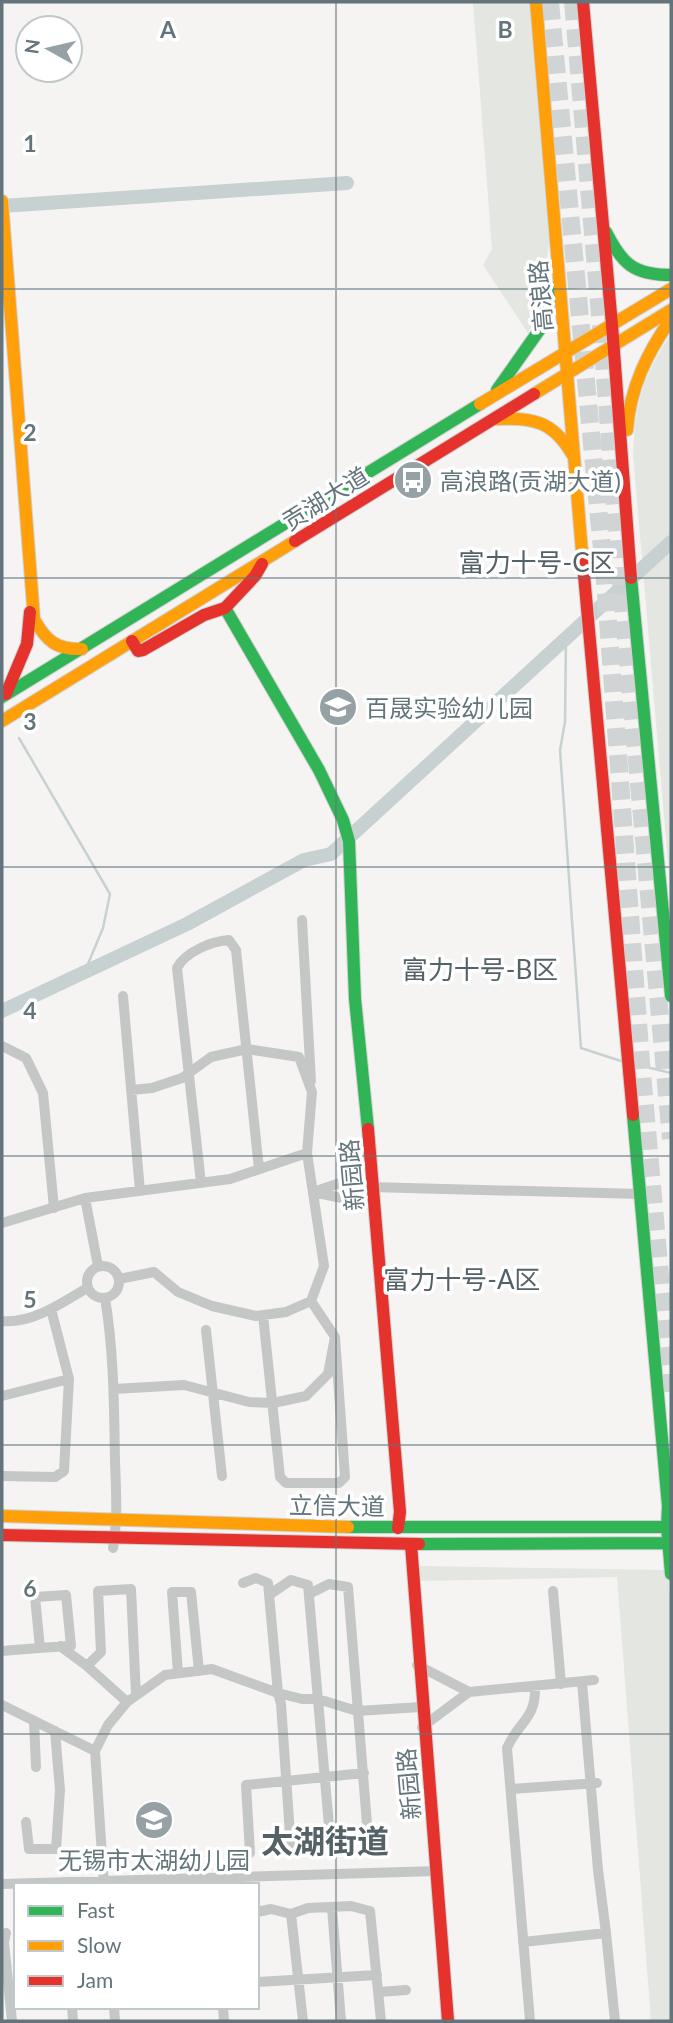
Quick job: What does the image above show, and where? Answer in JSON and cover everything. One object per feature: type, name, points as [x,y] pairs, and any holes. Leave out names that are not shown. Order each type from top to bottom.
[{"type":"main road","name":"高浪路","points":[[536,2],[590,657],[667,1492],[671,1574]]},
{"type":"main road","points":[[583,2],[612,325],[629,560],[671,996]]},
{"type":"main road","points":[[2,201],[34,619],[44,636],[56,647],[69,650],[86,648]]},
{"type":"main road","points":[[601,216],[622,261],[643,273],[671,275]]},
{"type":"main road","points":[[2,235],[30,618],[29,638],[24,654],[4,696]]},
{"type":"main road","points":[[490,398],[536,339],[545,322],[555,286],[557,254]]},
{"type":"main road","name":"贡湖大道","points":[[4,696],[671,289]]},
{"type":"main road","name":"贡湖大道","points":[[2,721],[671,310]]},
{"type":"main road","points":[[623,476],[627,415],[632,394],[650,351],[671,319]]},
{"type":"main road","points":[[491,419],[522,417],[539,421],[567,443],[574,458]]},
{"type":"main road","points":[[132,641],[138,650],[143,650],[204,614],[224,608],[255,576],[263,561]]},
{"type":"main road","name":"新园路","points":[[224,608],[342,820],[350,864],[353,999],[400,1512],[396,1528]]},
{"type":"main road","name":"立信大道","points":[[2,1517],[396,1528],[669,1527]]},
{"type":"main road","name":"立信大道","points":[[2,1535],[114,1543],[670,1543]]},
{"type":"main road","name":"新园路","points":[[410,1544],[447,2021]]},
{"type":"main road","name":"新园路","points":[[419,1666],[423,1726]]},
{"type":"street","points":[[119,1279],[154,1272],[178,1292],[201,1301],[256,1315],[286,1312],[311,1301],[324,1266],[307,1153],[312,1092],[302,920]]},
{"type":"street","points":[[201,1183],[177,968],[180,961],[216,940],[229,940],[236,950],[259,1169]]},
{"type":"street","points":[[123,996],[140,1191]]},
{"type":"street","points":[[2,1046],[26,1058],[43,1093],[54,1208]]},
{"type":"street","points":[[131,1090],[152,1088],[182,1078],[211,1057],[247,1049],[299,1056],[312,1092]]},
{"type":"street","points":[[2,1223],[85,1198],[230,1179],[307,1153]]},
{"type":"street","points":[[313,1192],[349,1180],[372,1187],[640,1194]]},
{"type":"street","points":[[313,1192],[351,1200],[372,1187]]},
{"type":"street","points":[[85,1198],[98,1266]]},
{"type":"street","points":[[98,1266],[110,1267],[119,1279],[114,1294],[105,1298],[95,1297],[87,1289],[89,1272],[98,1266]]},
{"type":"street","points":[[2,1321],[14,1322],[51,1309],[87,1289]]},
{"type":"street","points":[[105,1298],[111,1334],[114,1390],[114,1543]]},
{"type":"street","points":[[263,1315],[280,1477],[286,1483],[339,1483],[345,1477],[335,1337],[311,1301]]},
{"type":"street","points":[[2,1476],[55,1477],[64,1471],[69,1379],[51,1309]]},
{"type":"street","points":[[206,1330],[222,1476]]},
{"type":"street","points":[[114,1390],[184,1385],[249,1402],[273,1402],[306,1396],[328,1374],[335,1337]]},
{"type":"street","points":[[2,1396],[69,1379]]},
{"type":"street","points":[[243,1583],[256,1578],[268,1583],[281,1704],[291,1849]]},
{"type":"street","points":[[269,1595],[291,1580],[308,1584],[331,1849]]},
{"type":"street","points":[[309,1594],[329,1584],[348,1587],[369,1849]]},
{"type":"street","points":[[87,1666],[101,1652],[97,1591],[131,1590],[136,1695]]},
{"type":"street","points":[[553,1591],[561,1684]]},
{"type":"street","points":[[178,1673],[172,1592],[191,1592],[199,1671]]},
{"type":"street","points":[[2,1651],[71,1646],[66,1595],[35,1597],[40,1648]]},
{"type":"street","points":[[60,1646],[127,1702]]},
{"type":"street","points":[[419,1666],[469,1692],[594,1680]]},
{"type":"street","points":[[421,1707],[357,1711],[318,1699],[302,1699],[278,1693],[212,1669],[165,1675],[127,1702],[108,1725],[95,1751],[103,1883],[435,1872]]},
{"type":"street","points":[[582,1682],[594,1783],[615,2021]]},
{"type":"street","points":[[530,2021],[507,1748],[512,1736],[533,1710],[535,1687]]},
{"type":"street","points":[[423,1726],[469,1692]]},
{"type":"street","points":[[2,1704],[95,1751]]},
{"type":"street","points":[[34,1721],[36,1767]]},
{"type":"street","points":[[26,1822],[29,1849],[56,1849],[60,1790],[55,1731]]},
{"type":"street","points":[[250,1853],[246,1785],[364,1773]]},
{"type":"street","points":[[510,1789],[594,1783]]},
{"type":"street","points":[[259,1912],[271,1909],[291,1914],[308,1908],[351,1906],[370,1911],[381,2021]]},
{"type":"street","points":[[332,1908],[341,2021]]},
{"type":"street","points":[[291,1914],[303,2021]]},
{"type":"street","points":[[6,1933],[5,1942],[13,1988],[12,2021]]},
{"type":"street","points":[[523,1942],[606,1933]]},
{"type":"street","points":[[259,1982],[377,1975]]},
{"type":"street","points":[[2,1996],[13,1988]]},
{"type":"street","points":[[379,1992],[406,1990]]},
{"type":"shaded area","points":[[473,2],[529,2],[549,242],[542,305],[528,333],[483,265],[492,249]]},
{"type":"shaded area","points":[[671,334],[671,898],[633,454],[642,391]]},
{"type":"shaded area","points":[[420,1566],[668,1570],[671,1608],[671,2021],[651,2021],[617,1577],[420,1581]]},
{"type":"waterway","points":[[2,206],[347,183]]},
{"type":"waterway","points":[[2,1011],[187,924],[304,860],[331,854],[671,542]]},
{"type":"waterway","points":[[566,637],[565,722],[560,750],[581,1048],[624,1062]]},
{"type":"waterway","points":[[19,738],[110,894],[103,928],[85,971]]},
{"type":"waterway","points":[[634,1064],[671,1073]]},
{"type":"tunnel","points":[[550,2],[605,581],[641,1062],[671,1399]]},
{"type":"tunnel","points":[[573,2],[620,573],[671,1139]]},
{"type":"traffic: fast","points":[[606,232],[624,260],[638,270],[671,275]]},
{"type":"traffic: fast","points":[[497,390],[540,329],[555,287]]},
{"type":"traffic: fast","points":[[2,697],[480,404]]},
{"type":"traffic: fast","points":[[631,578],[671,996]]},
{"type":"traffic: fast","points":[[225,608],[319,770],[343,820],[349,841],[355,999],[368,1129]]},
{"type":"traffic: fast","points":[[633,1115],[668,1506],[671,1574]]},
{"type":"traffic: fast","points":[[348,1527],[671,1527]]},
{"type":"traffic: fast","points":[[419,1544],[671,1543]]},
{"type":"traffic: slow","points":[[536,2],[583,564]]},
{"type":"traffic: slow","points":[[2,201],[34,619],[53,643],[66,648],[82,649]]},
{"type":"traffic: slow","points":[[480,404],[671,289]]},
{"type":"traffic: slow","points":[[534,394],[671,310]]},
{"type":"traffic: slow","points":[[627,430],[632,400],[641,372],[671,319]]},
{"type":"traffic: slow","points":[[496,419],[520,419],[540,423],[557,434],[572,454]]},
{"type":"traffic: slow","points":[[2,721],[295,541]]},
{"type":"traffic: slow","points":[[2,1516],[348,1527]]},
{"type":"traffic: jam","points":[[583,2],[631,578]]},
{"type":"traffic: jam","points":[[295,541],[534,394]]},
{"type":"traffic: jam","points":[[132,641],[138,651],[143,650],[204,615],[225,608],[255,576],[262,564]]},
{"type":"traffic: jam","points":[[583,564],[633,1115]]},
{"type":"traffic: jam","points":[[6,694],[27,644],[30,612]]},
{"type":"traffic: jam","points":[[368,1129],[400,1512],[398,1528]]},
{"type":"traffic: jam","points":[[2,1535],[419,1544]]},
{"type":"traffic: jam","points":[[411,1544],[448,2021]]},
{"type":"place","name":"高浪路(贡湖大道)","points":[[413,480]]},
{"type":"place","name":"百晟实验幼儿园","points":[[338,707]]},
{"type":"place","name":"无锡市太湖幼儿园","points":[[154,1820]]},
{"type":"district","name":"富力十号-C区","points":[[537,562]]},
{"type":"district","name":"富力十号-B区","points":[[480,969]]},
{"type":"district","name":"富力十号-A区","points":[[462,1279]]},
{"type":"district","name":"太湖街道","points":[[325,1840]]}]
